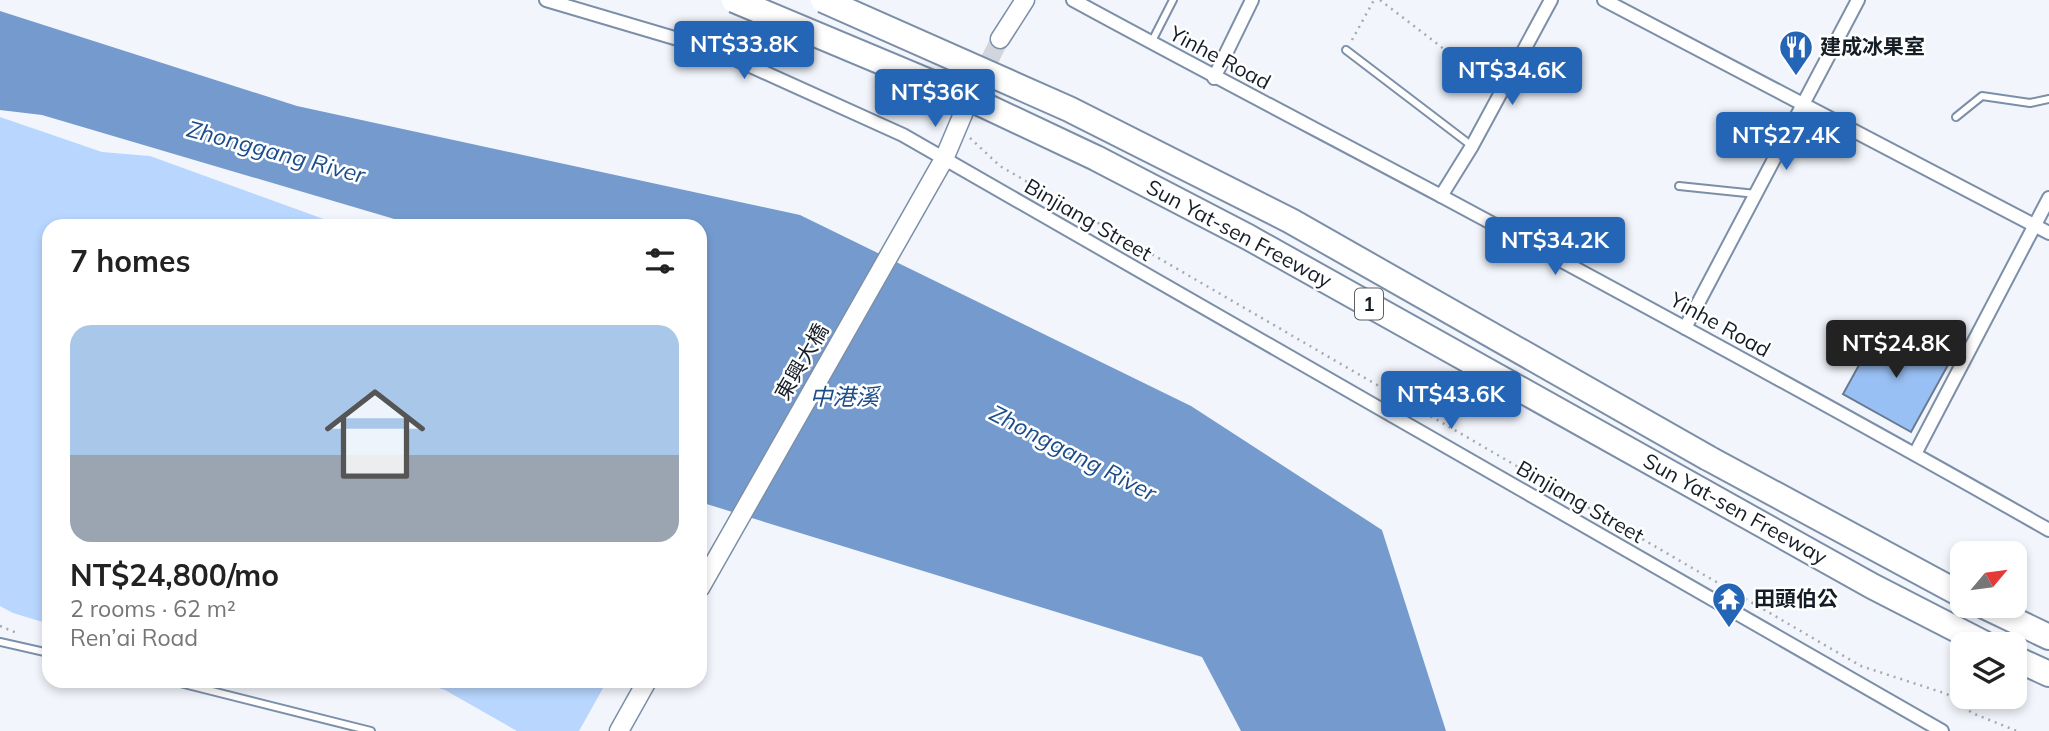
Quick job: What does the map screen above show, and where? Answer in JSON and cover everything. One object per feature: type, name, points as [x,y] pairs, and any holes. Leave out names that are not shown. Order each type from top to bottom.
[{"type":"highway","name":"Sun Yat-sen Freeway","points":[[734,0],[975,101],[1096,158],[1284,257],[1872,586],[1962,632]]},
{"type":"highway","name":"Sun Yat-sen Freeway","points":[[823,0],[1069,109],[1291,221],[1709,458],[1950,589]]},
{"type":"highway","points":[[2009,618],[2049,637]]},
{"type":"highway","points":[[2027,664],[2049,674]]},
{"type":"street","name":"Binjiang Street","points":[[546,0],[715,50],[903,135],[1942,731]]},
{"type":"street","points":[[1000,39],[1025,0]]},
{"type":"street","name":"Yinhe Road","points":[[1073,0],[1214,78],[1685,328],[2049,530]]},
{"type":"street","points":[[1214,78],[1252,0]]},
{"type":"street","points":[[1441,197],[1472,146],[1551,0]]},
{"type":"street","points":[[1604,0],[2049,233]]},
{"type":"street","points":[[1685,328],[1858,0]]},
{"type":"street","name":"東興大橋","points":[[707,576],[944,159],[959,122]]},
{"type":"street","points":[[1915,454],[2049,198]]},
{"type":"street","points":[[619,731],[643,688]]},
{"type":"lane","points":[[1151,43],[1173,0]]},
{"type":"lane","points":[[1346,50],[1472,146]]},
{"type":"lane","points":[[1956,117],[1982,96],[2030,103],[2049,99]]},
{"type":"lane","points":[[1679,186],[1756,194]]},
{"type":"lane","points":[[0,642],[42,651]]},
{"type":"lane","points":[[200,688],[371,731]]},
{"type":"path","points":[[1346,50],[1374,0]]},
{"type":"path","points":[[1380,0],[1454,56]]},
{"type":"path","points":[[959,122],[973,141],[1000,166],[1861,666],[1947,694],[1972,713],[2017,731]]},
{"type":"shaded area","points":[[0,117],[102,152],[150,156],[324,219],[42,219],[42,622],[0,606]]},
{"type":"shaded area","points":[[439,688],[603,688],[579,731],[517,731]]},
{"type":"water","name":"中港溪","points":[[0,11],[297,106],[800,215],[1191,406],[1382,530],[1446,731],[1241,731],[1202,657],[707,504],[707,219],[394,219],[42,115],[0,110]]},
{"type":"building","points":[[1880,327],[1948,365],[1911,432],[1843,394]]},
{"type":"tunnel","points":[[966,108],[1000,39]]},
{"type":"place","name":"建成冰果室","points":[[1796,77]]},
{"type":"place","name":"田頭伯公","points":[[1729,629]]},
{"type":"water label","name":"Zhonggang River","points":[[276,152]]},
{"type":"water label","name":"Zhonggang River","points":[[1073,453]]}]
